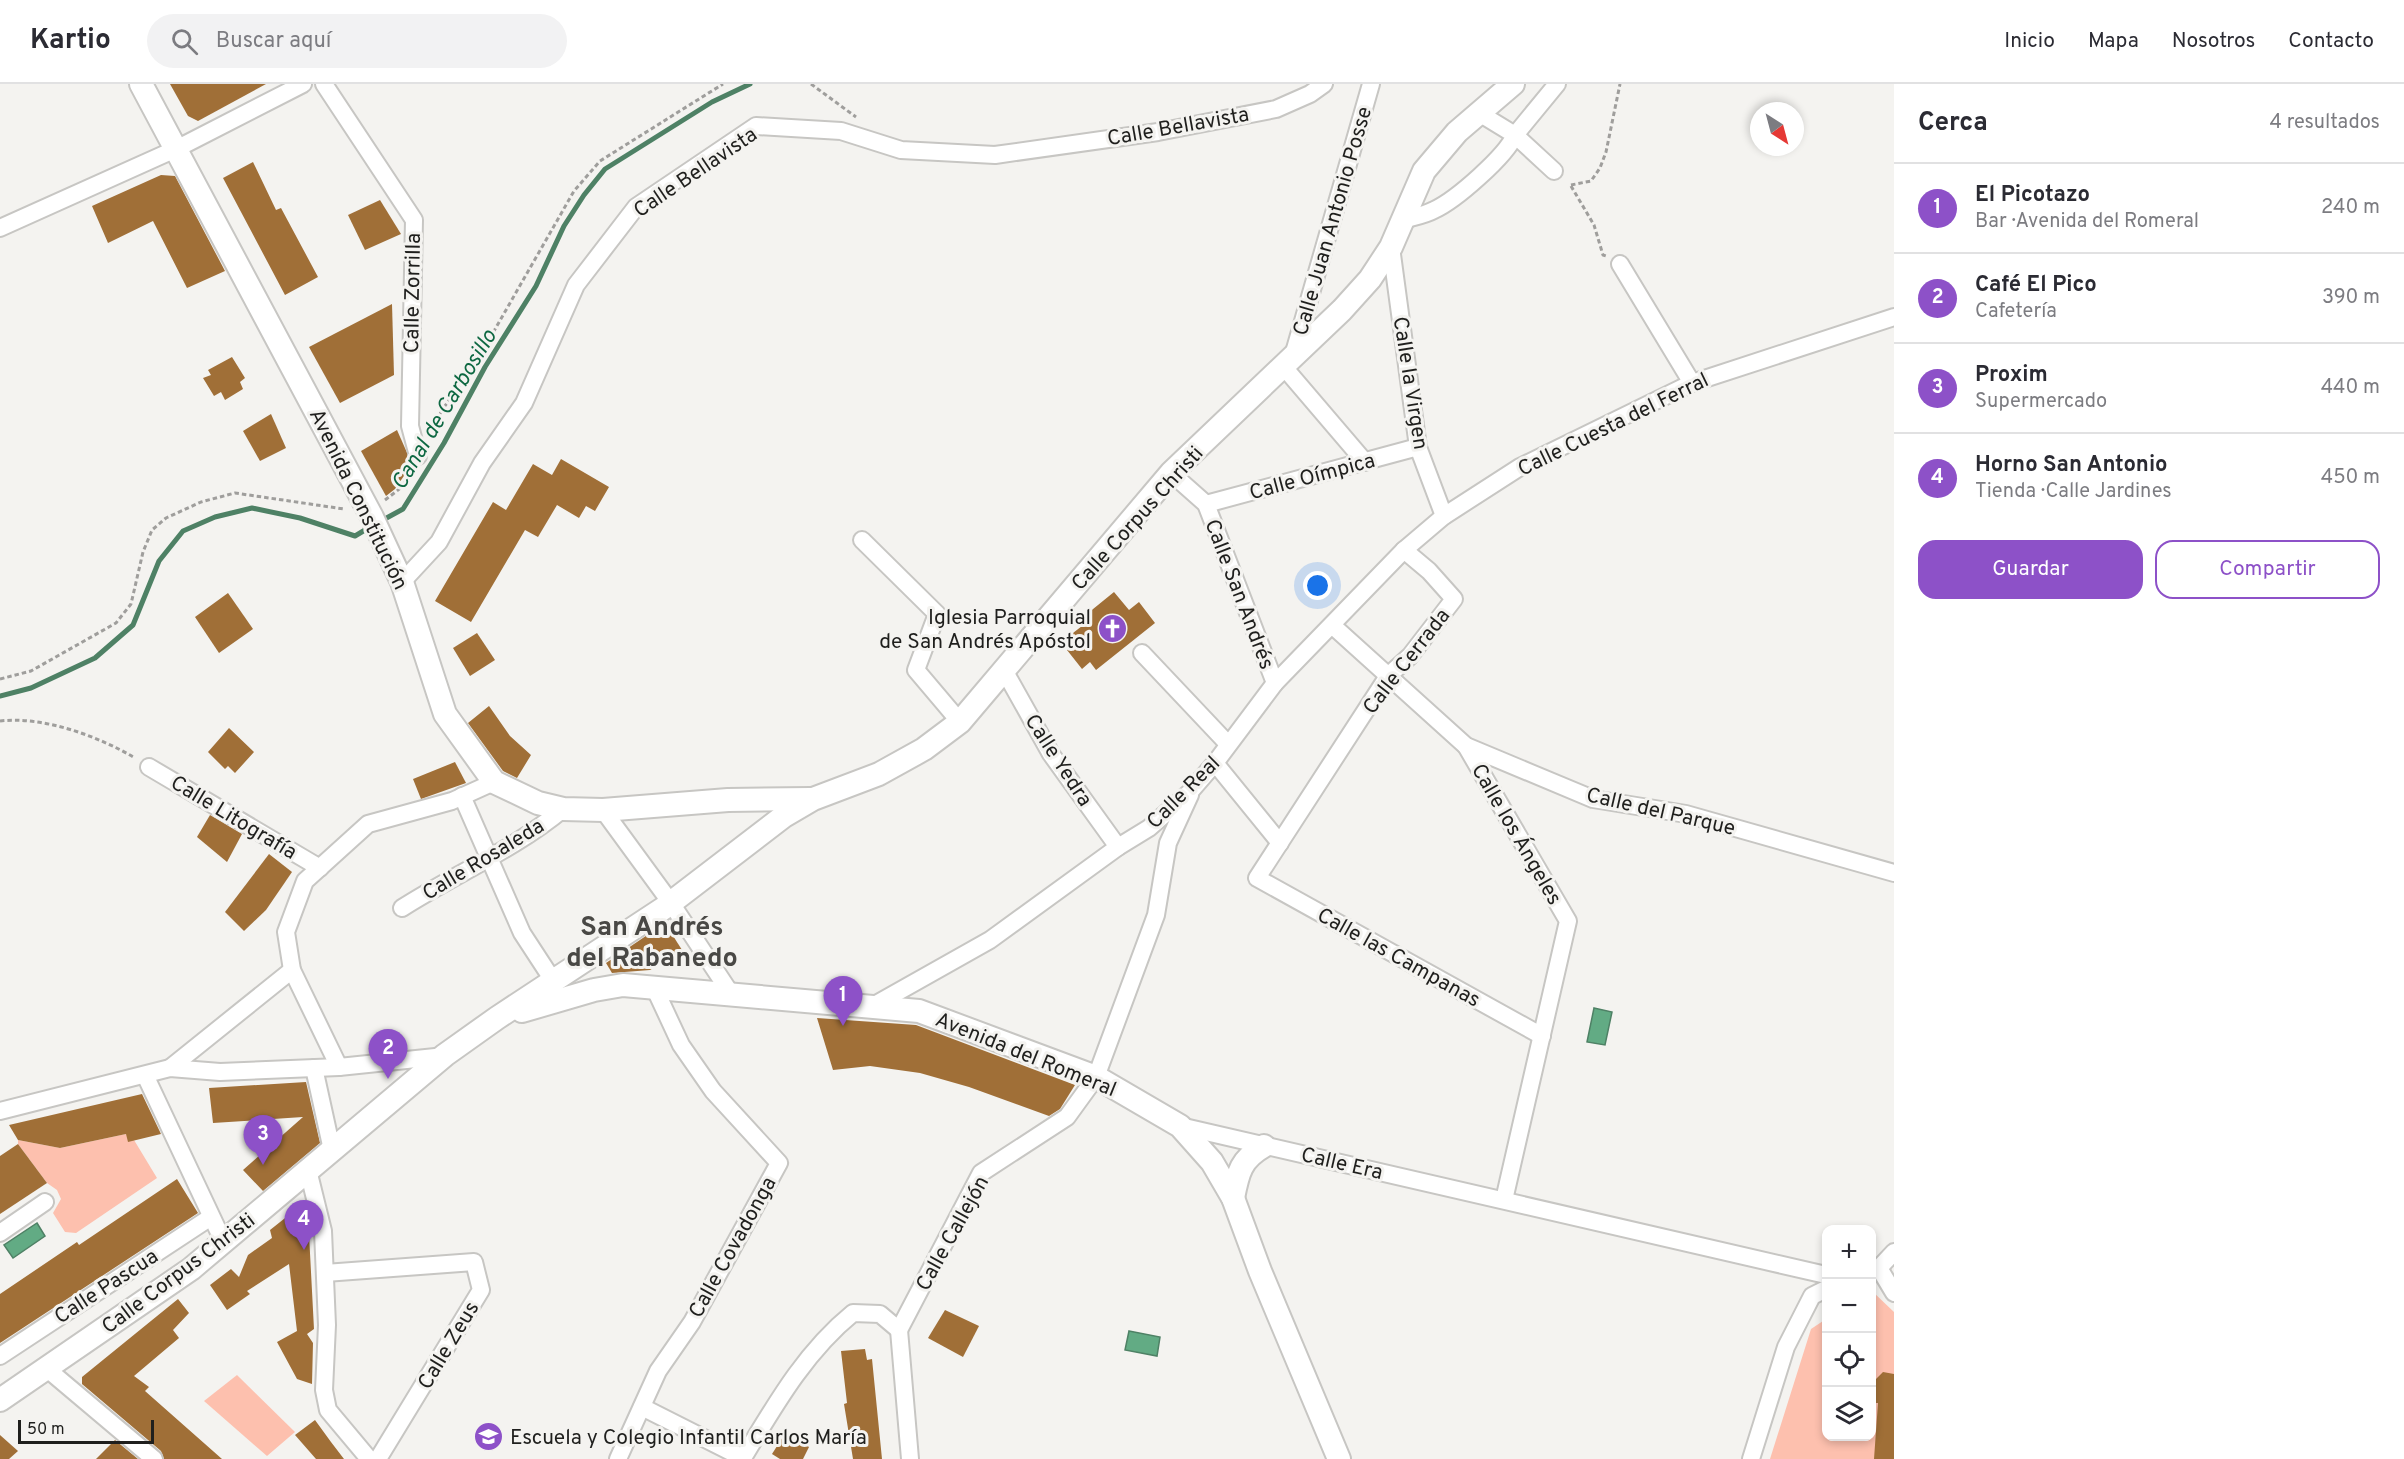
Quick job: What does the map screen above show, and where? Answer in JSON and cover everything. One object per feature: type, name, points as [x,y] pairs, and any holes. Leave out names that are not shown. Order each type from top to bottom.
[{"type":"street","name":"Avenida Constitución","points":[[141,84],[178,148],[369,511],[402,582],[445,714],[494,782],[538,803],[563,809],[603,810],[750,799],[813,799]]},
{"type":"street","points":[[0,228],[178,148],[303,84]]},
{"type":"street","name":"Calle Zorrilla","points":[[324,84],[414,220],[410,426],[418,456]]},
{"type":"street","name":"Calle Bellavista","points":[[402,582],[439,542],[482,464],[524,403],[576,285],[636,207],[756,126],[841,131],[901,150],[995,155],[1158,132],[1276,109],[1310,94],[1324,84]]},
{"type":"street","name":"Calle Juan Antonio Posse","points":[[1288,362],[1371,84]]},
{"type":"street","name":"Calle Corpus Christi","points":[[0,1400],[224,1243],[446,1055],[497,1018],[579,966],[671,903],[770,826],[813,799],[879,774],[924,749],[960,722],[1171,473],[1288,362],[1370,279],[1390,247],[1424,171],[1457,132],[1513,84]]},
{"type":"street","points":[[1403,220],[1435,210],[1496,162],[1557,84]]},
{"type":"street","points":[[1479,113],[1515,135],[1554,171]]},
{"type":"street","name":"Calle la Virgen","points":[[1390,247],[1418,447],[1444,516]]},
{"type":"street","points":[[1620,264],[1692,383]]},
{"type":"street","name":"Calle Cuesta del Ferral","points":[[1444,516],[1520,467],[1692,383],[1894,317]]},
{"type":"street","points":[[1288,362],[1365,462]]},
{"type":"street","name":"Calle Oímpica","points":[[1206,504],[1418,447]]},
{"type":"street","points":[[1171,473],[1206,504]]},
{"type":"street","name":"Calle San Andrés","points":[[1206,504],[1275,683]]},
{"type":"street","name":"Calle Real","points":[[871,1007],[990,940],[1118,847],[1149,828],[1215,763],[1275,683],[1333,626],[1404,550],[1444,516]]},
{"type":"street","points":[[862,540],[937,614],[916,670],[960,722]]},
{"type":"street","name":"Calle Cerrada","points":[[1257,878],[1388,676],[1410,656],[1454,599],[1429,571],[1404,550]]},
{"type":"street","name":"Calle del Parque","points":[[1333,626],[1466,746],[1593,798],[1686,814],[1894,873]]},
{"type":"street","points":[[1142,653],[1228,744]]},
{"type":"street","name":"Calle Yedra","points":[[1004,670],[1051,754],[1118,847]]},
{"type":"street","name":"Calle los Ángeles","points":[[1466,746],[1568,921],[1542,1036]]},
{"type":"street","points":[[1215,763],[1280,843]]},
{"type":"street","name":"Calle Litografía","points":[[149,767],[320,868]]},
{"type":"street","points":[[339,1067],[292,970],[286,932],[305,881],[368,824],[462,796],[494,782]]},
{"type":"street","name":"Calle Callejón","points":[[899,1330],[981,1173],[1067,1117],[1096,1077],[1156,915],[1168,843],[1194,786]]},
{"type":"street","points":[[462,796],[522,933],[554,982]]},
{"type":"street","points":[[750,799],[770,826]]},
{"type":"street","name":"Calle Rosaleda","points":[[402,908],[538,830],[563,809]]},
{"type":"street","points":[[603,810],[671,903],[731,994]]},
{"type":"street","name":"Calle las Campanas","points":[[1257,878],[1542,1036]]},
{"type":"street","points":[[579,966],[594,990]]},
{"type":"street","points":[[170,1068],[292,970]]},
{"type":"street","name":"Avenida del Romeral","points":[[497,1018],[594,990],[623,985],[919,1011],[1096,1077],[1180,1126],[1212,1162],[1233,1198],[1260,1271],[1339,1459]]},
{"type":"street","name":"Calle Covadonga","points":[[618,1459],[658,1371],[692,1322],[779,1163],[713,1091],[681,1045],[654,987]]},
{"type":"street","points":[[1504,1200],[1542,1036]]},
{"type":"street","points":[[0,1111],[170,1068],[220,1072],[339,1067],[446,1055]]},
{"type":"street","points":[[314,1068],[332,1150]]},
{"type":"street","points":[[145,1075],[224,1243]]},
{"type":"street","name":"Calle Era","points":[[1180,1126],[1822,1274]]},
{"type":"street","points":[[1233,1198],[1237,1178],[1248,1155],[1264,1146]]},
{"type":"street","points":[[308,1170],[322,1231],[327,1325],[324,1390],[328,1410],[369,1459]]},
{"type":"street","points":[[0,1233],[45,1202]]},
{"type":"street","name":"Calle Pascua","points":[[0,1356],[211,1217]]},
{"type":"street","points":[[1876,1269],[1894,1252]]},
{"type":"street","name":"Calle Zeus","points":[[325,1273],[474,1262],[481,1290],[378,1459]]},
{"type":"street","points":[[1876,1271],[1894,1293]]},
{"type":"street","points":[[1751,1459],[1786,1347],[1812,1296],[1822,1291]]},
{"type":"street","points":[[642,1407],[743,1458],[782,1393],[828,1333],[853,1313],[880,1314],[899,1330],[910,1459]]},
{"type":"street","points":[[46,1368],[154,1459]]},
{"type":"path","points":[[0,679],[31,671],[117,624],[131,604],[143,552],[152,530],[166,518],[201,502],[235,493],[369,511],[402,487],[442,410],[474,366],[573,191],[600,161],[723,84]]},
{"type":"path","points":[[1571,185],[1591,181],[1600,168],[1620,84]]},
{"type":"path","points":[[1554,171],[1571,185],[1594,225],[1603,255],[1616,259],[1620,264]]},
{"type":"path","points":[[0,721],[10,720],[69,730],[130,756],[149,767]]},
{"type":"shaded area","points":[[1594,1008],[1612,1012],[1605,1045],[1587,1042]]},
{"type":"shaded area","points":[[126,1134],[134,1140],[157,1178],[76,1233],[65,1232],[53,1213],[61,1199],[57,1190],[47,1183],[18,1144],[18,1140],[60,1148]]},
{"type":"shaded area","points":[[37,1223],[45,1236],[13,1258],[4,1245]]},
{"type":"shaded area","points":[[1876,1295],[1894,1312],[1894,1459],[1770,1459],[1811,1329],[1822,1322],[1822,1441],[1876,1441]]},
{"type":"shaded area","points":[[1129,1331],[1160,1337],[1157,1356],[1125,1350]]},
{"type":"shaded area","points":[[237,1375],[295,1432],[267,1456],[204,1401]]},
{"type":"building","points":[[170,84],[266,84],[198,121],[188,116]]},
{"type":"building","points":[[253,162],[276,210],[281,208],[318,277],[285,295],[223,178]]},
{"type":"building","points":[[161,175],[175,176],[225,271],[187,288],[153,221],[108,243],[92,206]]},
{"type":"building","points":[[380,200],[401,234],[365,250],[348,215]]},
{"type":"building","points":[[392,304],[394,375],[340,403],[309,347]]},
{"type":"building","points":[[232,357],[245,378],[240,382],[243,389],[225,400],[221,392],[214,396],[203,378],[211,375],[208,370]]},
{"type":"building","points":[[271,414],[286,448],[260,461],[243,431]]},
{"type":"building","points":[[397,430],[412,464],[395,489],[386,496],[361,451]]},
{"type":"building","points":[[561,459],[609,487],[595,511],[586,506],[579,518],[557,505],[538,537],[525,530],[471,622],[435,601],[493,502],[506,510],[533,464],[552,475]]},
{"type":"building","name":"Iglesia Parroquial de San Andrés Apóstol","points":[[1114,592],[1129,610],[1139,602],[1155,623],[1096,670],[1090,662],[1082,669],[1067,650],[1075,643],[1069,636],[1086,623],[1082,618]]},
{"type":"building","points":[[228,593],[253,629],[219,653],[195,617]]},
{"type":"building","points":[[477,633],[495,660],[470,676],[453,648]]},
{"type":"building","points":[[489,706],[510,736],[531,755],[517,778],[503,771],[468,723]]},
{"type":"building","points":[[229,728],[254,752],[235,773],[228,766],[225,769],[208,752]]},
{"type":"building","points":[[455,762],[466,783],[421,799],[413,779]]},
{"type":"building","points":[[210,815],[242,834],[227,862],[197,837]]},
{"type":"building","points":[[269,854],[292,872],[266,910],[244,931],[225,912]]},
{"type":"building","points":[[665,923],[682,950],[650,970],[612,973],[606,963]]},
{"type":"building","points":[[817,1018],[916,1025],[1075,1085],[1060,1109],[1049,1116],[969,1087],[920,1073],[870,1066],[833,1070]]},
{"type":"building","points":[[306,1082],[320,1143],[263,1191],[243,1170],[303,1117],[213,1123],[209,1088]]},
{"type":"building","points":[[142,1094],[161,1134],[128,1142],[126,1134],[60,1148],[18,1140],[9,1125]]},
{"type":"building","points":[[18,1144],[47,1183],[0,1214],[0,1156]]},
{"type":"building","points":[[177,1179],[198,1213],[0,1343],[0,1294],[77,1242],[79,1245]]},
{"type":"building","points":[[299,1207],[308,1215],[314,1329],[307,1334],[313,1343],[312,1384],[297,1379],[277,1342],[297,1331],[289,1264],[247,1291],[250,1294],[227,1310],[210,1285],[231,1269],[239,1277],[248,1255],[272,1238],[270,1230]]},
{"type":"building","points":[[178,1299],[189,1313],[173,1330],[179,1338],[134,1376],[149,1387],[145,1391],[222,1459],[164,1459],[161,1451],[82,1384],[82,1377]]},
{"type":"building","points":[[945,1310],[979,1326],[963,1357],[928,1338]]},
{"type":"building","points":[[865,1349],[867,1360],[872,1359],[882,1459],[853,1459],[844,1404],[847,1403],[841,1351]]},
{"type":"building","points":[[1883,1372],[1894,1374],[1894,1459],[1874,1459],[1878,1403],[1876,1403],[1876,1379]]},
{"type":"building","points":[[315,1420],[344,1459],[316,1459],[295,1435]]},
{"type":"building","points":[[786,1432],[809,1447],[803,1459],[780,1459],[772,1454]]},
{"type":"building","points":[[0,1435],[18,1451],[9,1459],[0,1459]]},
{"type":"building","points":[[115,1440],[138,1459],[96,1459]]},
{"type":"waterway","name":"Canal de Carbosillo","points":[[381,521],[403,509],[444,443],[485,367],[536,286],[564,226],[584,195],[605,169],[712,102],[750,84]]},
{"type":"waterway","name":"Canal de Carbosillo","points":[[0,696],[31,688],[95,658],[133,625],[159,561],[183,531],[215,517],[252,508],[300,518],[355,536],[370,527]]},
{"type":"place","name":"Iglesia Parroquial de San Andrés Apóstol","points":[[1112,629]]},
{"type":"place","name":"El Picotazo","points":[[843,1026]]},
{"type":"place","name":"Café El Pico","points":[[388,1079]]},
{"type":"place","name":"Proxim","points":[[263,1165]]},
{"type":"place","name":"Horno San Antonio","points":[[304,1250]]},
{"type":"place","name":"Escuela y Colegio Infantil Carlos María","points":[[489,1437]]},
{"type":"district","name":"San Andrés del Rabanedo","points":[[652,942]]}]
